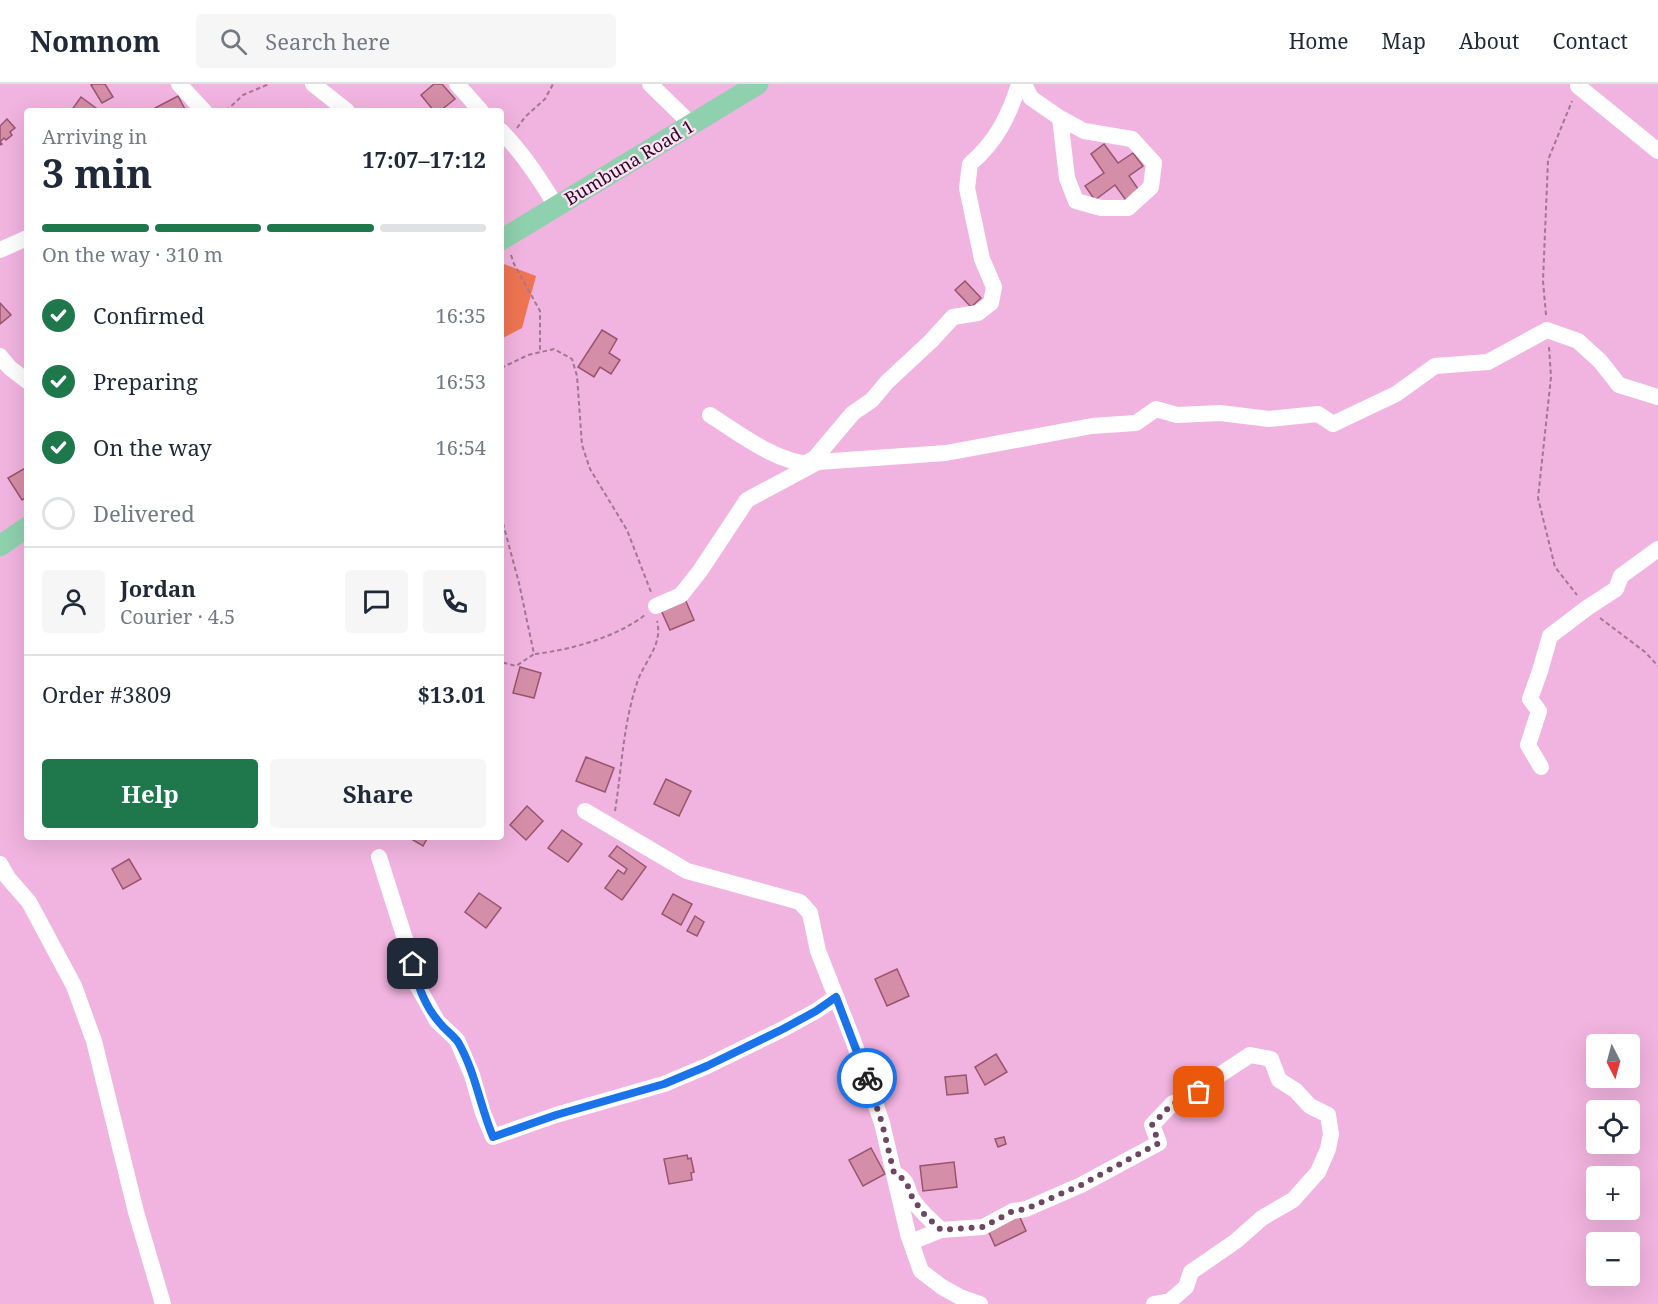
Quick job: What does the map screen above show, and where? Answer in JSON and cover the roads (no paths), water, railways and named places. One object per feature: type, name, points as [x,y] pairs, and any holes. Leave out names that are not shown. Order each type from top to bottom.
[{"type":"main road","name":"Bumbuna Road 1","points":[[504,239],[758,84]]},
{"type":"main road","points":[[0,546],[24,529]]},
{"type":"street","points":[[179,84],[201,108]]},
{"type":"street","points":[[314,84],[343,108]]},
{"type":"street","points":[[457,84],[479,108]]},
{"type":"street","points":[[650,84],[692,125]]},
{"type":"street","points":[[1021,84],[1030,98],[1060,118],[1084,130],[1132,139],[1154,163],[1151,187],[1128,208],[1101,208],[1076,201],[1067,178],[1060,118]]},
{"type":"street","points":[[656,606],[681,595],[700,571],[747,500],[810,463],[853,413],[872,400],[887,382],[953,317],[978,313],[991,303],[994,287],[982,259],[967,188],[970,164],[987,149],[1005,122],[1021,84]]},
{"type":"street","points":[[1578,86],[1658,151]]},
{"type":"street","points":[[504,133],[540,179],[556,206]]},
{"type":"street","points":[[0,250],[24,239]]},
{"type":"street","points":[[710,416],[743,438],[810,463],[946,453],[1092,426],[1136,423],[1156,409],[1177,415],[1220,413],[1269,420],[1318,414],[1334,424],[1396,394],[1435,366],[1488,362],[1547,330],[1578,341],[1619,385],[1658,397]]},
{"type":"street","points":[[0,356],[10,368],[24,379]]},
{"type":"street","points":[[1541,767],[1528,745],[1539,711],[1530,699],[1550,636],[1616,589],[1621,576],[1658,549]]},
{"type":"street","points":[[585,811],[687,870],[800,902],[810,913],[818,951],[882,1123],[911,1242],[921,1271],[942,1287],[980,1304]]},
{"type":"street","points":[[379,857],[413,964],[417,985],[437,1021],[457,1041],[472,1075],[493,1137],[556,1115],[664,1084],[783,1029],[836,997]]},
{"type":"street","points":[[0,864],[8,878],[29,902],[74,986],[94,1041],[136,1212],[163,1304]]},
{"type":"street","points":[[911,1242],[941,1230],[983,1227],[1013,1211],[1026,1209],[1081,1185],[1159,1143],[1152,1125],[1173,1103],[1191,1102],[1215,1078],[1250,1056],[1271,1059],[1280,1080],[1295,1090],[1310,1106],[1328,1115],[1331,1134],[1328,1149],[1318,1172],[1293,1200],[1262,1218],[1236,1241],[1191,1272],[1186,1287],[1170,1301],[1154,1304]]},
{"type":"street","points":[[894,1173],[906,1181],[912,1197],[923,1213],[941,1230]]}]
